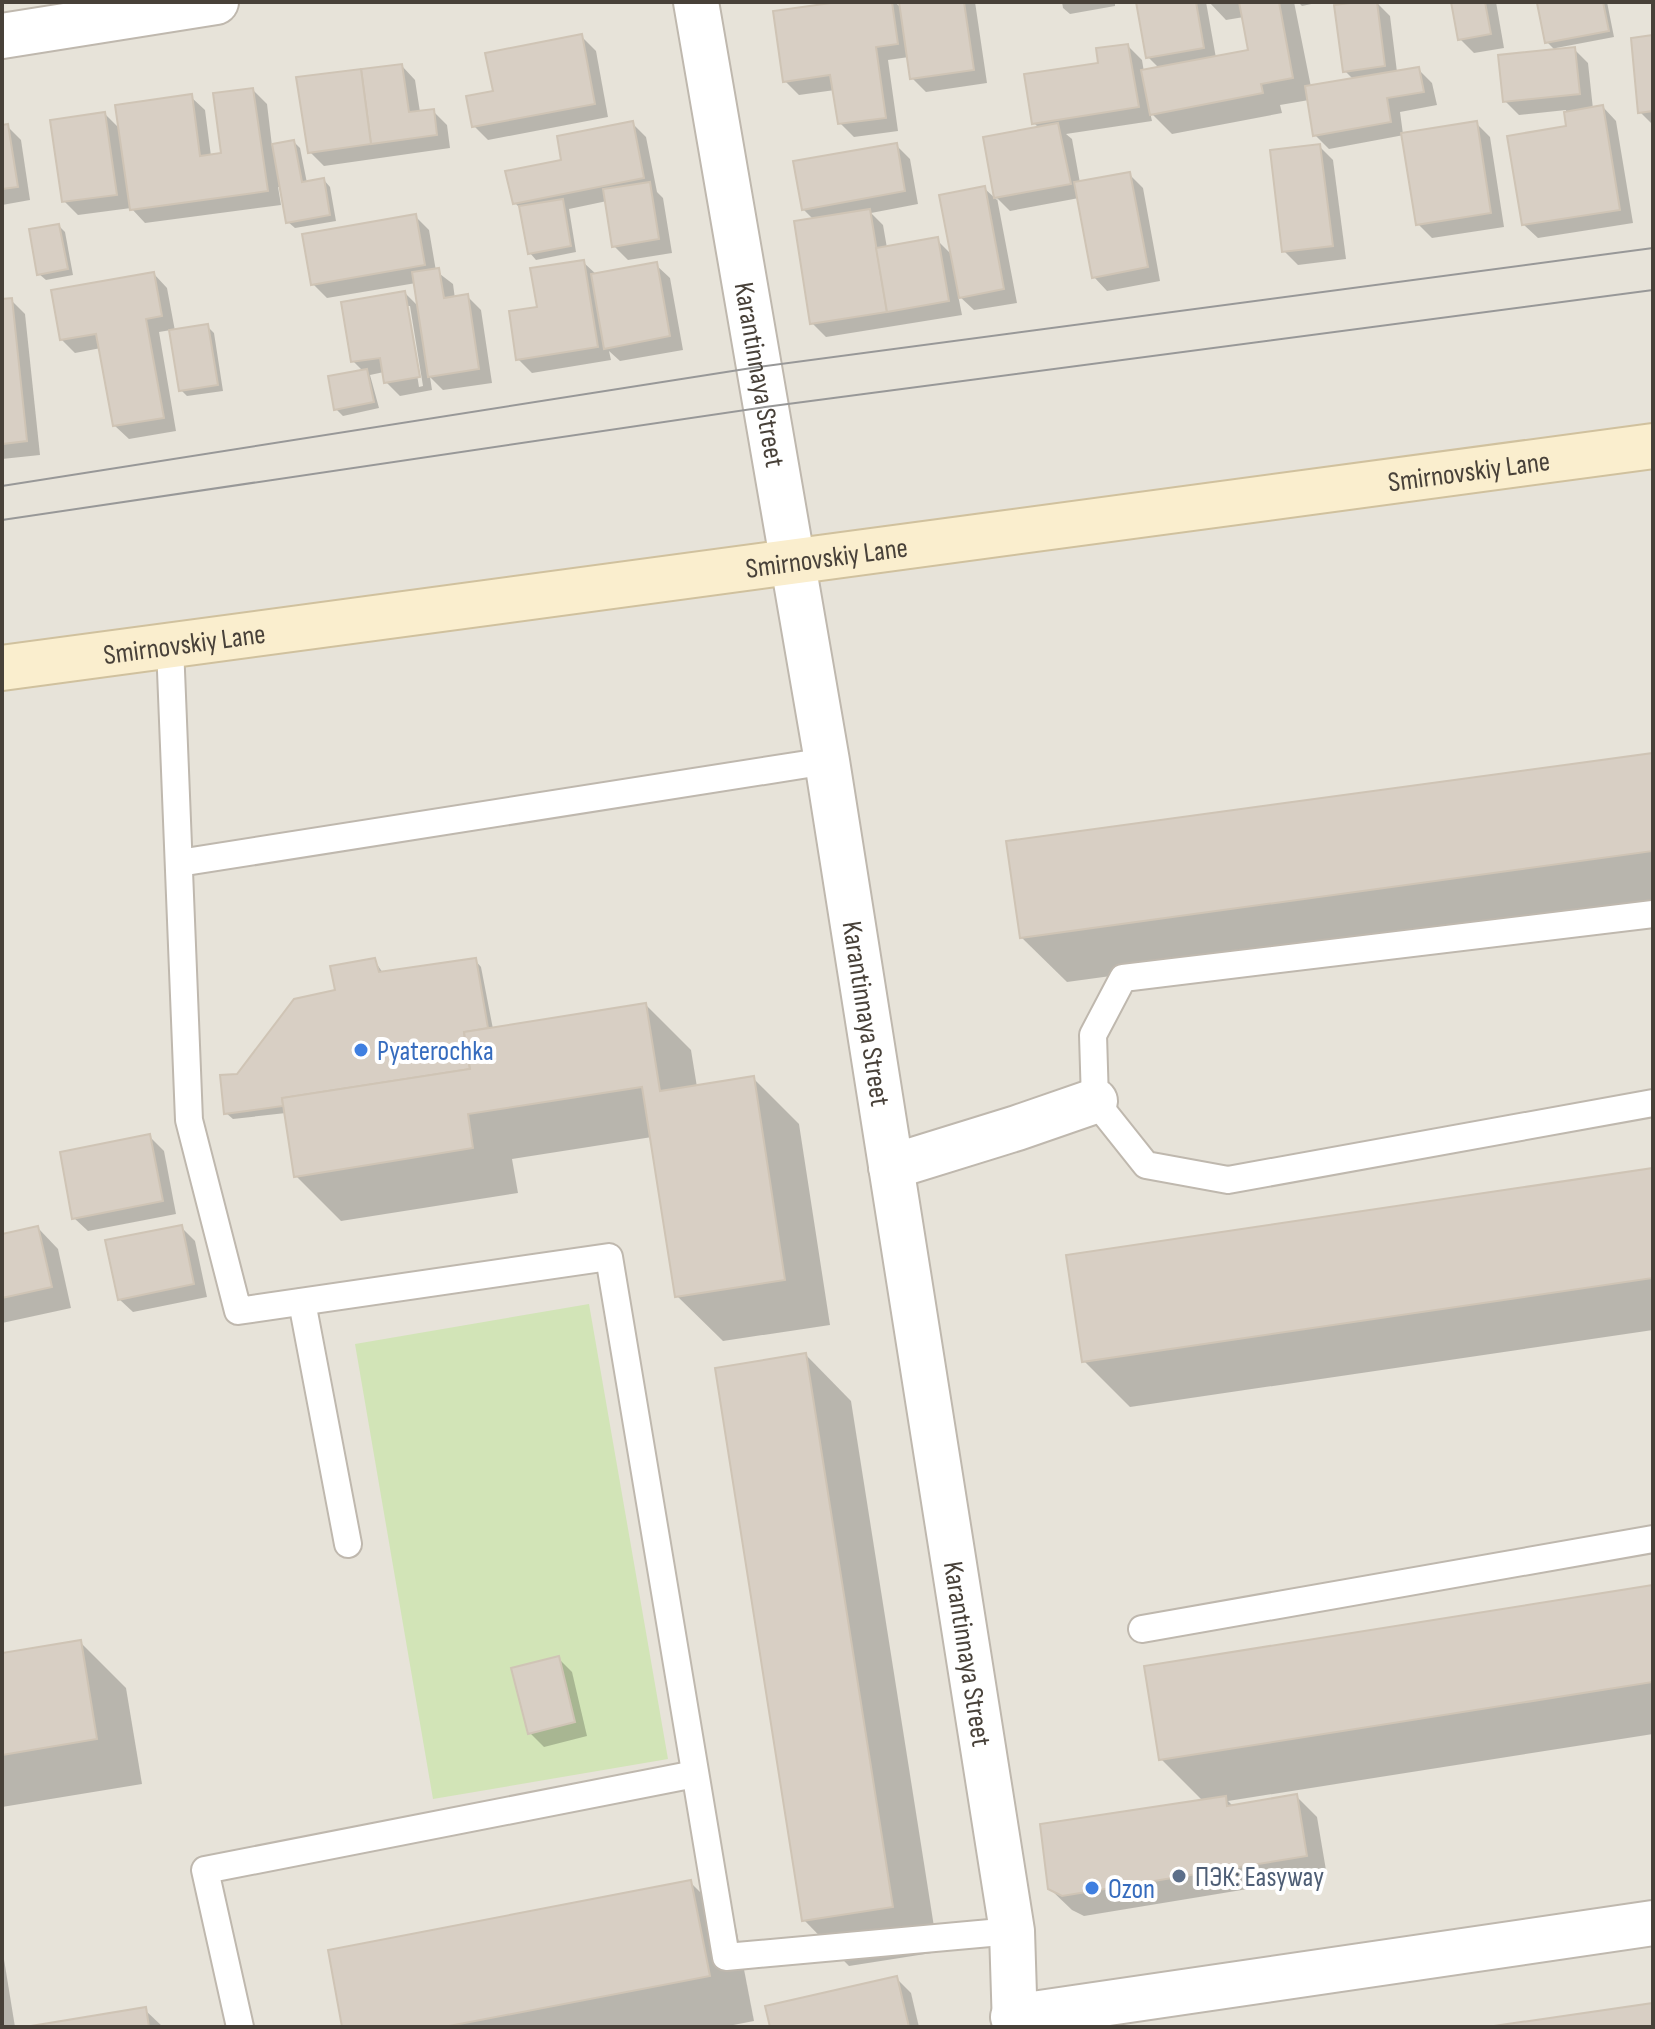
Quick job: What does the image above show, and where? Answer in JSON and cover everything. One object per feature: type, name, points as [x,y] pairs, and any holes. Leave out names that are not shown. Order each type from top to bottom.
[{"type":"main road","name":"Smirnovskiy Lane","points":[[2,668],[1653,446]]},
{"type":"street","points":[[2,36],[216,2]]},
{"type":"street","name":"Karantinnaya Street","points":[[696,2],[827,761],[1012,1931],[1014,2022]]},
{"type":"street","points":[[891,1167],[1095,1101]]},
{"type":"street","points":[[1014,2022],[1653,1923]]},
{"type":"lane","points":[[170,646],[189,1120],[238,1311],[609,1257],[726,1957],[1012,1931]]},
{"type":"lane","points":[[179,863],[827,761]]},
{"type":"lane","points":[[1653,914],[1123,978],[1093,1035],[1095,1101],[1146,1165],[1228,1180],[1653,1103]]},
{"type":"lane","points":[[302,1302],[348,1544]]},
{"type":"lane","points":[[1142,1629],[1653,1539]]},
{"type":"lane","points":[[240,2027],[205,1870],[695,1774]]},
{"type":"shaded area","points":[[2,2],[1653,2],[1653,2027],[2,2027]]},
{"type":"green space","points":[[589,1304],[668,1759],[433,1799],[355,1344]]},
{"type":"building","points":[[838,2],[892,2],[898,44],[876,47],[886,118],[838,124],[830,75],[783,82],[773,11]]},
{"type":"building","points":[[899,2],[964,2],[974,70],[910,79]]},
{"type":"building","points":[[1136,2],[1196,2],[1204,48],[1146,58]]},
{"type":"building","points":[[1239,2],[1279,2],[1293,78],[1261,84],[1263,93],[1150,115],[1141,70],[1248,50]]},
{"type":"building","points":[[1377,2],[1385,66],[1343,72],[1334,5]]},
{"type":"building","points":[[1451,2],[1485,2],[1491,34],[1458,40]]},
{"type":"building","points":[[1603,2],[1609,31],[1545,43],[1537,3]]},
{"type":"building","points":[[582,34],[595,104],[472,127],[466,96],[493,91],[485,53]]},
{"type":"building","points":[[1653,35],[1653,111],[1638,113],[1631,38]]},
{"type":"building","points":[[1128,44],[1139,107],[1032,124],[1024,74],[1098,63],[1096,48]]},
{"type":"building","points":[[1575,47],[1580,94],[1503,102],[1498,55]]},
{"type":"building","points":[[402,64],[409,112],[434,109],[437,135],[371,144],[361,69]]},
{"type":"building","points":[[1419,67],[1424,92],[1387,98],[1391,122],[1313,136],[1305,86]]},
{"type":"building","points":[[361,69],[371,144],[308,153],[296,77]]},
{"type":"building","points":[[253,88],[268,191],[130,210],[115,105],[192,94],[200,156],[221,153],[213,93]]},
{"type":"building","points":[[1603,105],[1620,210],[1522,225],[1507,136],[1566,126],[1564,112]]},
{"type":"building","points":[[105,112],[117,195],[62,202],[50,120]]},
{"type":"building","points":[[633,121],[644,178],[513,204],[505,171],[561,160],[557,136]]},
{"type":"building","points":[[1477,121],[1491,213],[1416,225],[1401,133]]},
{"type":"building","points":[[1058,123],[1071,184],[994,198],[983,137]]},
{"type":"building","points":[[8,124],[18,187],[2,189],[2,125]]},
{"type":"building","points":[[294,140],[302,182],[324,178],[330,215],[286,223],[272,144]]},
{"type":"building","points":[[897,143],[905,191],[802,210],[793,161]]},
{"type":"building","points":[[1320,144],[1333,246],[1282,252],[1270,150]]},
{"type":"building","points":[[1130,172],[1148,267],[1092,278],[1074,182]]},
{"type":"building","points":[[650,182],[659,239],[612,247],[603,189]]},
{"type":"building","points":[[985,186],[1004,289],[959,298],[939,195]]},
{"type":"building","points":[[563,199],[571,246],[528,254],[519,206]]},
{"type":"building","points":[[870,209],[887,312],[810,324],[794,221]]},
{"type":"building","points":[[416,214],[425,265],[311,285],[302,234]]},
{"type":"building","points":[[59,224],[68,269],[37,275],[29,229]]},
{"type":"building","points":[[938,237],[949,301],[887,312],[876,248]]},
{"type":"building","points":[[584,260],[598,347],[516,360],[509,311],[537,307],[530,268]]},
{"type":"building","points":[[657,262],[670,336],[604,349],[591,274]]},
{"type":"building","points":[[439,268],[444,298],[468,294],[479,369],[428,377],[412,272]]},
{"type":"building","points":[[154,272],[162,316],[146,319],[164,418],[113,426],[96,334],[60,340],[51,290]]},
{"type":"building","points":[[405,291],[420,377],[384,383],[380,358],[351,362],[341,302]]},
{"type":"building","points":[[12,298],[27,441],[2,444],[2,299]]},
{"type":"building","points":[[208,324],[218,385],[179,391],[169,330]]},
{"type":"building","points":[[367,369],[374,402],[334,410],[328,376]]},
{"type":"building","points":[[1653,753],[1653,851],[1020,938],[1006,841]]},
{"type":"building","name":"Pyaterochka","points":[[375,958],[379,972],[476,958],[488,1028],[464,1032],[470,1069],[282,1098],[283,1106],[224,1114],[220,1075],[237,1074],[294,999],[335,990],[330,966]]},
{"type":"building","points":[[646,1003],[660,1091],[754,1076],[785,1280],[675,1297],[642,1087],[468,1114],[473,1148],[294,1177],[282,1098],[470,1069],[464,1032]]},
{"type":"building","points":[[150,1134],[163,1201],[72,1219],[60,1152]]},
{"type":"building","points":[[1653,1168],[1653,1278],[1082,1362],[1066,1255]]},
{"type":"building","points":[[182,1225],[194,1284],[118,1300],[105,1240]]},
{"type":"building","points":[[38,1226],[52,1287],[2,1298],[2,1234]]},
{"type":"building","points":[[806,1353],[893,1907],[802,1921],[715,1368]]},
{"type":"building","points":[[1653,1585],[1653,1682],[1159,1760],[1144,1666]]},
{"type":"building","points":[[81,1640],[97,1739],[2,1755],[2,1653]]},
{"type":"building","points":[[559,1656],[575,1722],[528,1734],[511,1668]]},
{"type":"building","points":[[1297,1794],[1307,1856],[1062,1896],[1048,1889],[1040,1824],[1226,1796],[1227,1806]]},
{"type":"building","points":[[691,1880],[710,1976],[444,2027],[342,2027],[328,1950]]},
{"type":"building","points":[[897,1976],[909,2027],[770,2027],[765,2006]]},
{"type":"building","points":[[1653,2003],[1653,2027],[1487,2027]]},
{"type":"building","points":[[146,2007],[149,2027],[25,2027]]},
{"type":"tram line","points":[[2,486],[758,367],[1653,248]]},
{"type":"tram line","points":[[2,520],[765,407],[1653,290]]},
{"type":"place","name":"Pyaterochka","points":[[361,1050]]},
{"type":"place","name":"ПЭК: Easyway","points":[[1179,1876]]},
{"type":"place","name":"Ozon","points":[[1092,1888]]}]
